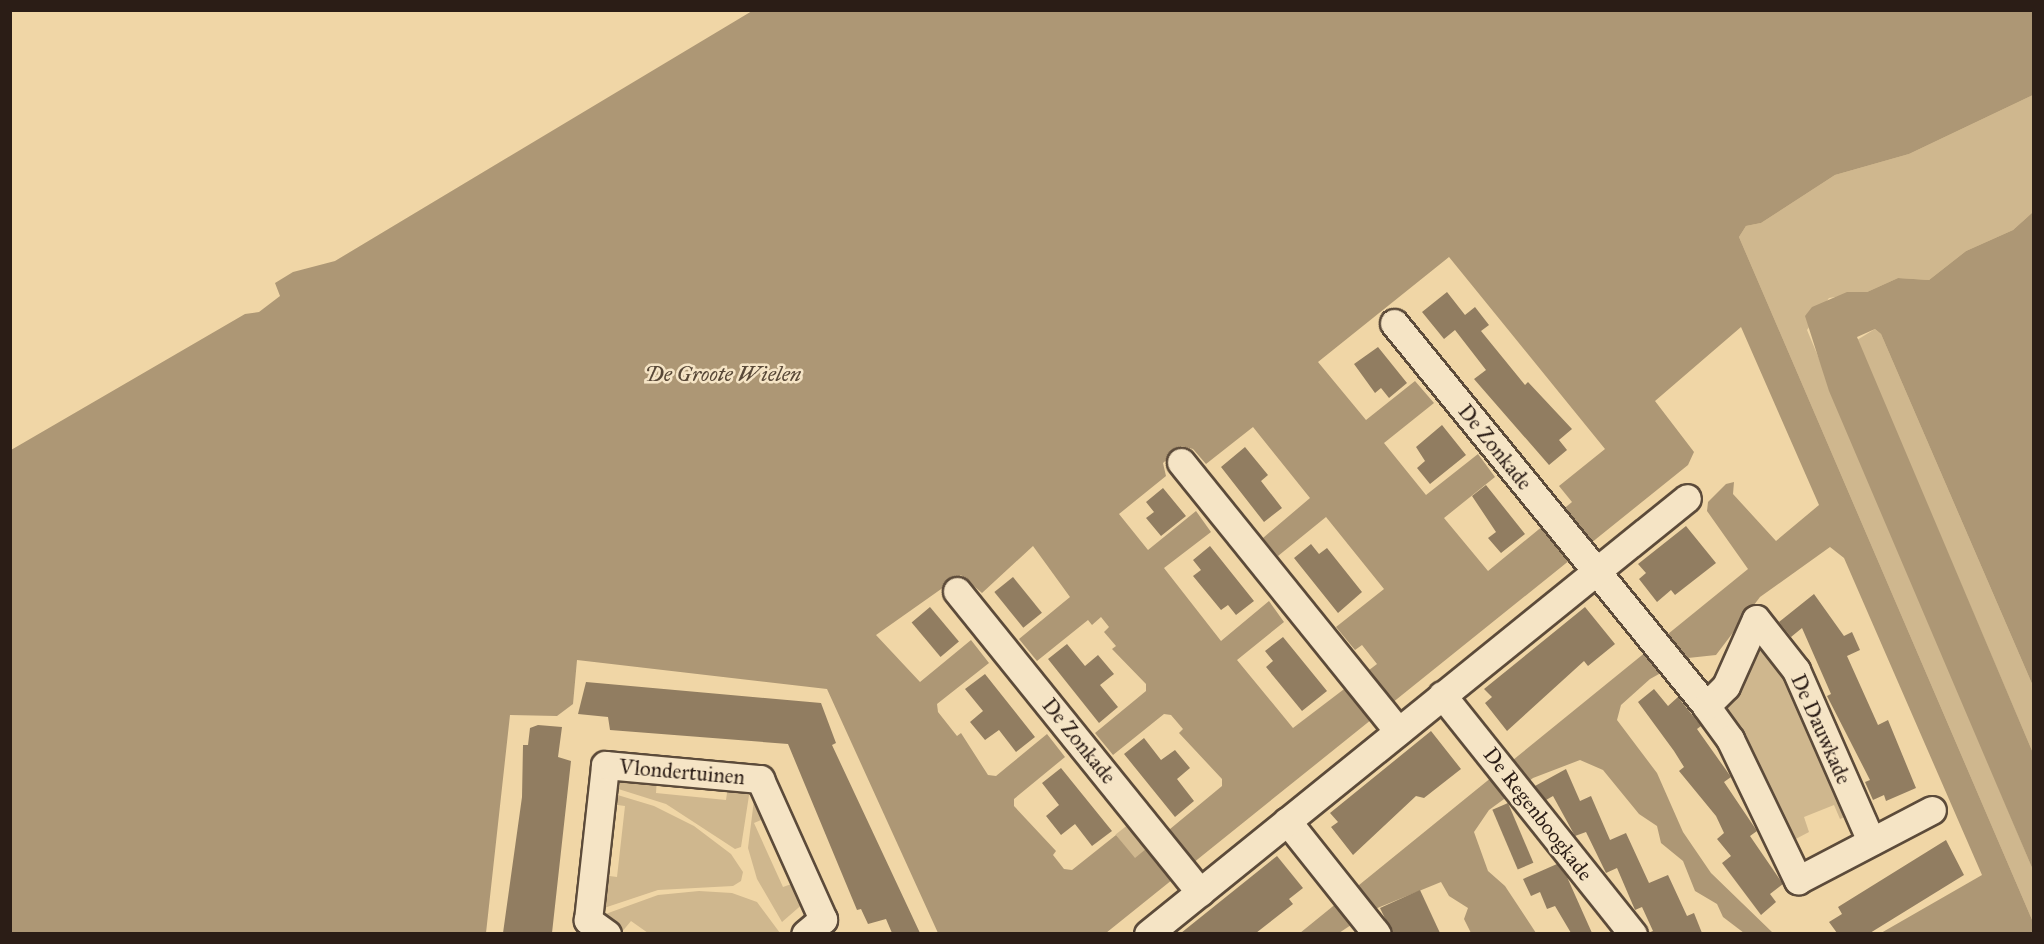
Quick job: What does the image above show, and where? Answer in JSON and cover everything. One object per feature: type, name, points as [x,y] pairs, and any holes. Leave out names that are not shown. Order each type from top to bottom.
[{"type":"street","name":"De Zonkade","points":[[1394,323],[1590,564]]},
{"type":"street","points":[[1181,462],[1394,726]]},
{"type":"street","points":[[1148,933],[1195,886],[1287,821],[1394,726],[1442,695],[1590,564],[1687,498]]},
{"type":"street","points":[[1590,564],[1674,672],[1706,706],[1730,739],[1798,880],[1932,810]]},
{"type":"street","name":"De Zonkade","points":[[957,591],[1195,886]]},
{"type":"street","name":"De Dauwkade","points":[[1706,706],[1726,686],[1756,619],[1796,670],[1872,841]]},
{"type":"street","name":"De Regenboogkade","points":[[1442,695],[1633,933]]},
{"type":"street","name":"Vlondertuinen","points":[[607,933],[588,920],[605,765],[760,779],[823,920],[805,933]]},
{"type":"street","points":[[1287,821],[1372,928]]},
{"type":"shaded area","points":[[2033,95],[2033,212],[2013,230],[1966,251],[1929,280],[1898,278],[1867,292],[1829,298],[1807,330],[2033,870],[2033,922],[1739,237],[1746,226],[1761,223],[1835,175],[1909,154]]},
{"type":"shaded area","points":[[1875,329],[1881,334],[2033,686],[2033,753],[1857,340]]},
{"type":"shaded area","points":[[1751,638],[1771,651],[1789,675],[1851,814],[1840,819],[1834,805],[1804,817],[1809,832],[1790,842],[1718,701]]},
{"type":"shaded area","points":[[618,778],[657,778],[656,793],[726,800],[728,786],[750,789],[741,847],[735,849],[666,804],[612,787]]},
{"type":"shaded area","points":[[755,792],[768,817],[754,823],[783,887],[797,882],[805,902],[782,922],[757,879],[748,848]]},
{"type":"shaded area","points":[[611,793],[654,806],[694,826],[731,854],[743,872],[741,881],[733,886],[658,890],[598,910],[602,875],[617,877],[625,806],[610,804]]},
{"type":"shaded area","points":[[1129,824],[1148,848],[1135,859],[1116,834]]},
{"type":"shaded area","points":[[699,891],[732,893],[757,902],[780,933],[648,933],[631,921],[621,933],[600,916],[658,895]]},
{"type":"water","name":"De Groote Wielen","points":[[752,11],[2033,11],[2033,95],[1909,154],[1835,175],[1761,223],[1746,226],[1739,237],[2033,922],[2033,933],[1881,933],[1982,875],[1844,558],[1830,547],[1760,597],[1716,655],[1688,658],[1650,679],[1621,705],[1617,720],[1657,773],[1683,832],[1711,873],[1773,933],[1744,933],[1723,917],[1717,904],[1695,891],[1683,861],[1661,843],[1657,826],[1639,814],[1603,770],[1580,760],[1533,778],[1489,810],[1474,832],[1488,871],[1505,886],[1536,933],[1471,933],[1464,919],[1468,908],[1449,896],[1441,882],[1375,909],[1339,933],[1300,933],[1748,569],[1707,511],[1708,502],[1726,484],[1734,482],[1733,494],[1776,541],[1819,505],[1741,327],[1655,401],[1694,452],[1688,465],[1106,933],[938,933],[827,689],[577,660],[573,704],[557,716],[510,715],[486,933],[11,934],[11,450],[245,314],[259,312],[280,296],[275,283],[293,272],[335,261]],"holes":[[[1449,257],[1605,449],[1559,486],[1572,502],[1488,571],[1444,518],[1495,477],[1478,454],[1426,495],[1384,443],[1434,403],[1415,381],[1366,420],[1318,362]],[[1253,427],[1310,498],[1263,538],[1278,556],[1326,517],[1384,589],[1336,627],[1355,650],[1362,645],[1377,664],[1293,728],[1237,660],[1284,622],[1269,601],[1221,641],[1164,568],[1211,532],[1196,511],[1148,550],[1119,514],[1166,476],[1163,463],[1182,446],[1193,449],[1206,464]],[[1033,546],[1070,597],[1019,639],[1037,661],[1088,620],[1092,625],[1101,617],[1109,627],[1104,632],[1116,646],[1112,649],[1146,684],[1146,691],[1095,733],[1113,755],[1164,714],[1171,715],[1183,729],[1179,733],[1222,779],[1222,786],[1135,858],[1116,835],[1072,870],[1064,869],[1053,855],[1056,851],[1014,806],[1014,799],[1065,757],[1047,734],[996,776],[988,775],[961,733],[957,736],[938,712],[937,704],[989,663],[971,640],[920,682],[876,635],[961,575],[982,593]]]},
{"type":"water","points":[[2033,212],[2033,686],[1881,334],[1875,329],[1857,337],[2033,753],[2033,870],[1829,391],[1805,316],[1812,307],[1847,292],[1867,292],[1898,278],[1929,280],[1966,251],[2013,230]]},
{"type":"building","points":[[1447,292],[1465,315],[1475,307],[1489,325],[1481,331],[1525,385],[1528,382],[1572,429],[1559,440],[1567,450],[1549,465],[1474,379],[1486,370],[1455,330],[1444,339],[1422,312]]},
{"type":"building","points":[[1378,347],[1407,383],[1389,398],[1381,388],[1375,393],[1354,364]]},
{"type":"building","points":[[1442,425],[1466,455],[1430,484],[1417,468],[1425,461],[1416,447]]},
{"type":"building","points":[[1245,447],[1268,475],[1261,481],[1282,508],[1264,522],[1221,467]]},
{"type":"building","points":[[1486,485],[1525,534],[1501,553],[1488,538],[1496,532],[1472,496]]},
{"type":"building","points":[[1163,488],[1186,516],[1161,536],[1146,518],[1154,512],[1146,502]]},
{"type":"building","points":[[1686,526],[1716,563],[1675,595],[1671,590],[1657,602],[1639,579],[1646,573],[1638,564]]},
{"type":"building","points":[[1311,544],[1319,554],[1327,548],[1362,592],[1338,613],[1294,558]]},
{"type":"building","points":[[1210,546],[1254,601],[1236,615],[1228,605],[1221,610],[1193,576],[1201,570],[1193,560]]},
{"type":"building","points":[[1013,577],[1042,613],[1023,628],[994,592]]},
{"type":"building","points":[[1814,594],[1844,636],[1852,632],[1860,650],[1847,656],[1878,725],[1888,720],[1916,788],[1886,801],[1884,795],[1873,800],[1865,782],[1870,780],[1827,696],[1831,694],[1802,628],[1791,637],[1779,622]]},
{"type":"building","points":[[930,607],[959,641],[941,657],[912,622]]},
{"type":"building","points":[[1585,607],[1615,644],[1588,666],[1584,661],[1507,731],[1485,703],[1492,697],[1484,689]]},
{"type":"building","points":[[1283,637],[1327,691],[1302,711],[1266,667],[1273,661],[1265,651]]},
{"type":"building","points":[[1067,644],[1085,666],[1098,655],[1114,674],[1100,685],[1118,707],[1099,723],[1048,659]]},
{"type":"building","points":[[985,674],[1035,737],[1016,752],[999,730],[985,740],[970,722],[983,711],[965,689]]},
{"type":"building","points":[[586,682],[821,703],[836,743],[832,745],[920,933],[892,933],[886,919],[868,924],[861,909],[857,910],[788,744],[610,730],[608,717],[578,714]]},
{"type":"building","points":[[1654,689],[1668,706],[1678,697],[1701,726],[1697,729],[1731,777],[1724,782],[1757,831],[1750,836],[1783,884],[1770,894],[1776,902],[1761,915],[1722,863],[1731,856],[1717,839],[1724,833],[1716,816],[1679,771],[1684,767],[1638,702]]},
{"type":"building","points":[[538,725],[562,727],[558,757],[571,761],[552,933],[503,933],[522,797],[523,745],[528,745],[530,728]]},
{"type":"building","points":[[1431,731],[1461,769],[1424,798],[1416,796],[1353,855],[1331,827],[1338,822],[1330,813]]},
{"type":"building","points":[[1144,738],[1161,760],[1175,750],[1190,768],[1177,779],[1194,801],[1175,817],[1124,754]]},
{"type":"building","points":[[1061,768],[1112,831],[1092,846],[1075,824],[1061,835],[1046,816],[1059,805],[1042,783]]},
{"type":"building","points":[[1566,769],[1580,801],[1591,796],[1610,840],[1626,833],[1649,883],[1668,875],[1687,916],[1694,913],[1702,933],[1648,933],[1653,931],[1642,907],[1635,910],[1617,868],[1606,873],[1586,832],[1575,836],[1553,796],[1546,800],[1535,786]]},
{"type":"building","points":[[1508,803],[1533,863],[1518,869],[1492,810]]},
{"type":"building","points":[[1946,840],[1964,875],[1870,933],[1837,933],[1829,922],[1842,914],[1838,907]]},
{"type":"building","points":[[1277,856],[1303,888],[1289,899],[1293,904],[1256,933],[1181,933]]},
{"type":"building","points":[[1557,864],[1567,877],[1592,933],[1571,933],[1555,906],[1547,909],[1540,892],[1531,896],[1523,879]]},
{"type":"building","points":[[1420,890],[1440,933],[1392,933],[1380,908]]}]
